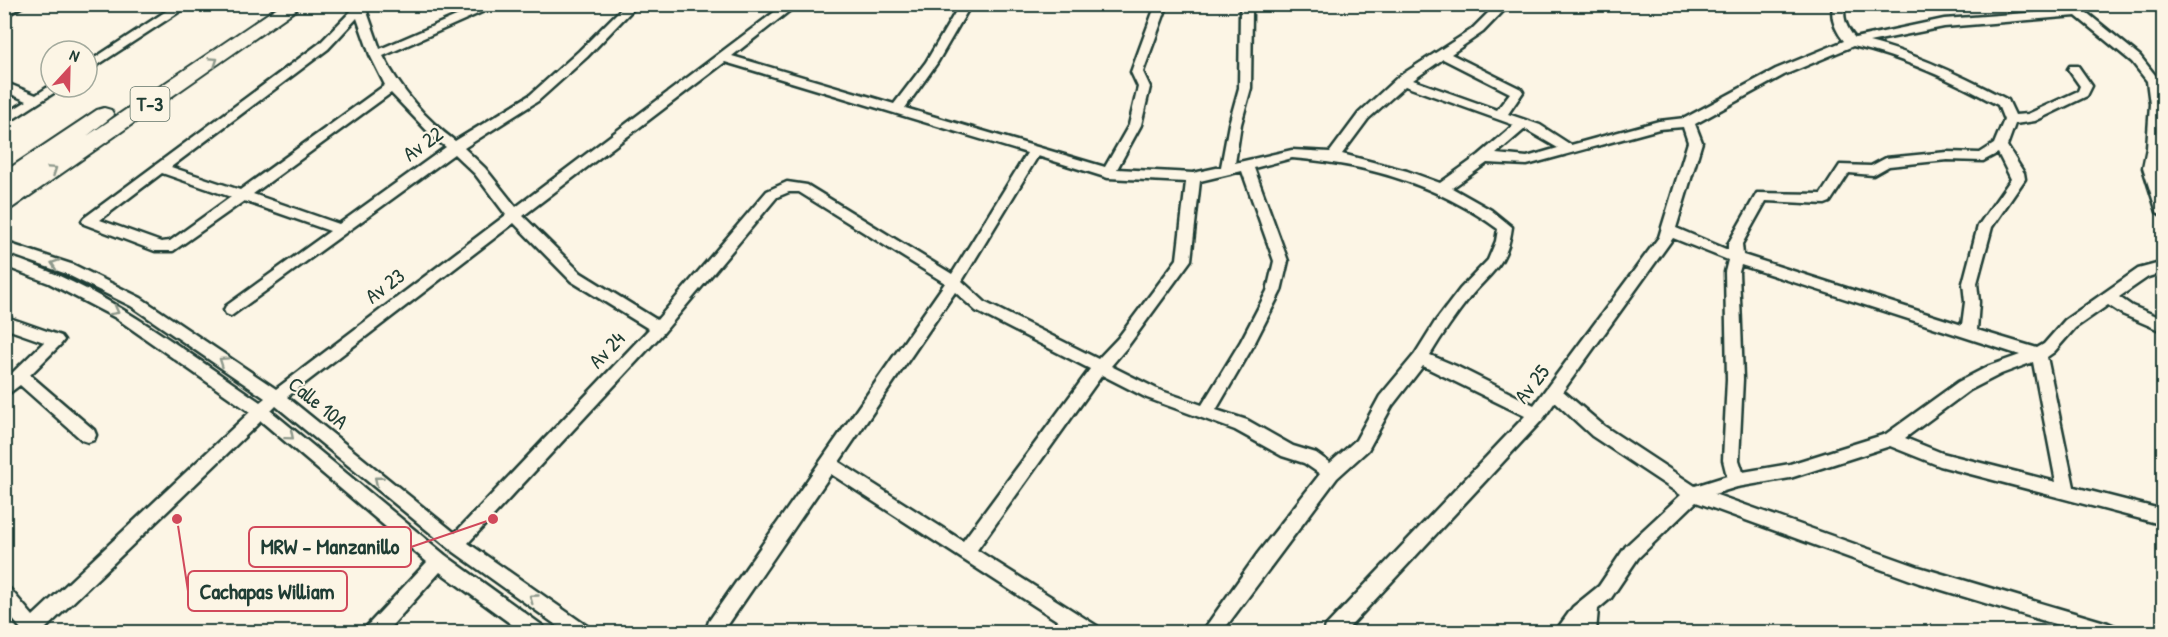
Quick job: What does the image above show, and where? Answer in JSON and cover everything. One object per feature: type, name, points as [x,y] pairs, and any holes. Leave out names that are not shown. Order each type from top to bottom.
[{"type":"highway","name":"T-3","points":[[4,183],[268,4]]},
{"type":"highway","name":"T-3","points":[[4,203],[295,4]]},
{"type":"street","points":[[4,14],[21,4]]},
{"type":"street","points":[[99,60],[186,4]]},
{"type":"street","points":[[376,55],[495,4]]},
{"type":"street","name":"Av 23","points":[[33,631],[276,397],[793,4]]},
{"type":"street","points":[[1108,172],[1135,125],[1144,87],[1137,72],[1162,4]]},
{"type":"street","points":[[1227,169],[1235,124],[1245,88],[1246,11],[1251,4]]},
{"type":"street","points":[[1737,480],[1731,460],[1735,380],[1732,273],[1736,259],[1735,244],[1762,196],[1825,199],[1845,168],[1873,171],[1886,162],[1947,156],[1983,157],[2000,146],[2010,120],[2004,103],[1975,88],[1883,49],[1852,42],[1843,32],[1837,11],[1840,4]]},
{"type":"street","name":"Av 22","points":[[231,310],[339,229],[455,147],[534,98],[583,54],[630,5]]},
{"type":"street","points":[[1334,157],[1370,108],[1402,80],[1477,31],[1497,6]]},
{"type":"street","points":[[392,86],[170,247],[160,247],[89,221],[324,46],[362,7],[376,55],[392,86],[440,136],[480,171],[515,216],[576,277],[658,328]]},
{"type":"street","points":[[897,110],[931,63],[963,8]]},
{"type":"street","points":[[1484,158],[1527,161],[1659,125],[1688,122],[1780,72],[1852,42],[1944,23],[2022,18],[2074,8],[2136,59],[2153,80],[2159,119],[2150,168],[2163,212]]},
{"type":"street","points":[[1442,54],[1517,92],[1501,114]]},
{"type":"street","points":[[723,57],[1108,172],[1193,178],[1292,154],[1334,157],[1404,174],[1442,189],[1481,207],[1505,227],[1503,241],[1494,263],[1465,293],[1420,358],[1386,401],[1362,445],[1331,473],[1264,559],[1211,633]]},
{"type":"street","points":[[2010,120],[2030,118],[2083,93],[2086,86],[2074,69]]},
{"type":"street","points":[[1402,80],[1524,123],[1570,150]]},
{"type":"street","points":[[4,86],[36,100]]},
{"type":"street","points":[[4,121],[39,98]]},
{"type":"street","name":"Av 25","points":[[1333,633],[1537,414],[1666,238],[1695,142],[1688,122]]},
{"type":"street","points":[[1442,189],[1484,158],[1524,123]]},
{"type":"street","points":[[1969,333],[1972,302],[1970,283],[1985,226],[2018,178],[2000,146]]},
{"type":"street","points":[[716,627],[954,282],[1035,151]]},
{"type":"street","points":[[1206,413],[1247,344],[1274,291],[1281,261],[1248,166]]},
{"type":"street","points":[[160,168],[339,229]]},
{"type":"street","points":[[965,552],[1099,368],[1123,342],[1184,260],[1193,178]]},
{"type":"street","name":"Av 24","points":[[456,544],[658,328],[772,194],[787,187],[802,188],[954,282]]},
{"type":"street","points":[[1668,230],[1736,259],[2039,354]]},
{"type":"street","name":"Calle 10A","points":[[4,247],[69,269],[136,302],[276,397],[456,544],[580,633]]},
{"type":"street","name":"Calle 10A","points":[[4,260],[54,279],[121,314],[261,411],[439,561],[536,633]]},
{"type":"street","points":[[1564,633],[1579,613],[1605,592],[1632,552],[1693,494],[1737,480],[1790,471],[1891,439],[1964,386],[1995,370],[2049,348],[2070,324],[2143,273],[2163,267]]},
{"type":"street","points":[[954,282],[981,307],[1099,368],[1154,394],[1241,425],[1288,451],[1310,458],[1331,473]]},
{"type":"street","points":[[2109,298],[2127,310],[2163,326]]},
{"type":"street","points":[[4,322],[56,340],[21,377],[4,391]]},
{"type":"street","points":[[2039,354],[2067,493]]},
{"type":"street","points":[[1420,358],[1450,370],[1537,414]]},
{"type":"street","points":[[21,377],[88,435]]},
{"type":"street","points":[[1554,392],[1598,431],[1693,494],[1919,575],[2108,633]]},
{"type":"street","points":[[1891,439],[1940,459],[2163,518]]},
{"type":"street","points":[[829,464],[1090,633]]},
{"type":"street","points":[[374,633],[439,561]]},
{"type":"street","points":[[4,595],[33,631]]},
{"type":"street","points":[[1587,633],[1589,604]]},
{"type":"place","name":"Cachapas William","points":[[177,519]]},
{"type":"place","name":"MRW - Manzanillo","points":[[493,519]]}]
